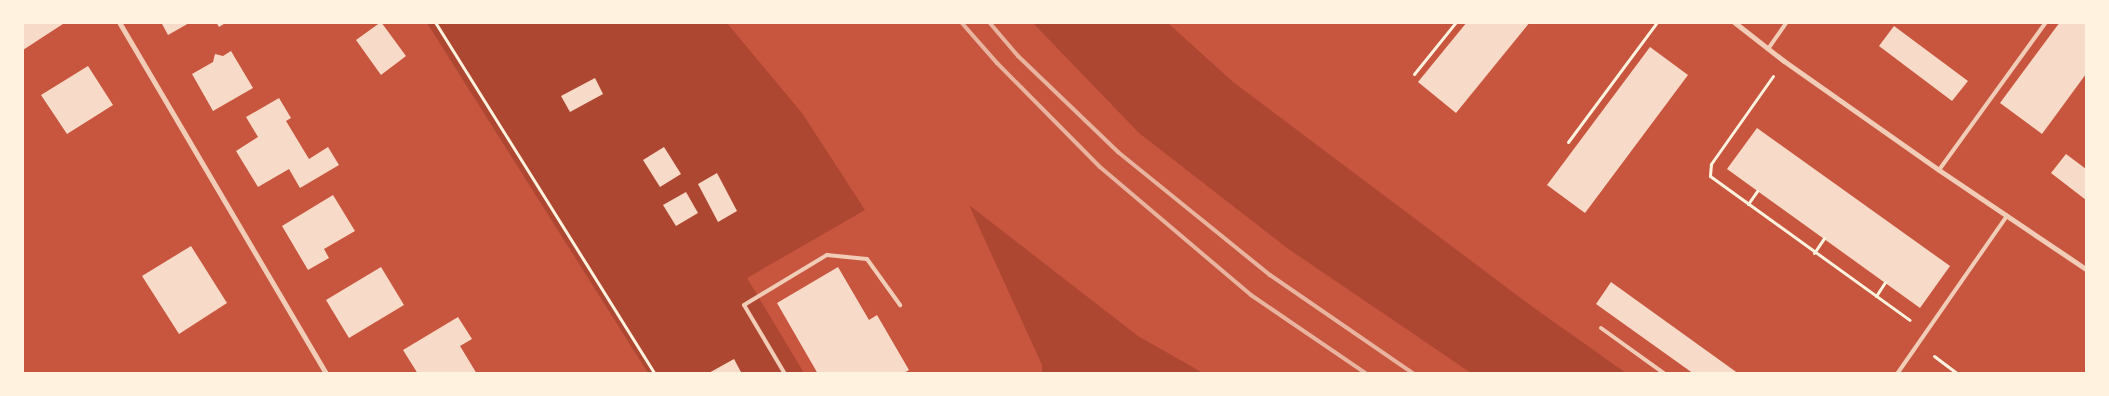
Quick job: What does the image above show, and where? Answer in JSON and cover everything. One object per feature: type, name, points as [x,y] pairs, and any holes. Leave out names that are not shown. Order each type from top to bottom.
[{"type":"street","points":[[119,22],[326,374]]},
{"type":"street","points":[[1734,22],[1784,61],[1939,170],[2086,268]]},
{"type":"lane","points":[[1768,48],[1787,22]]},
{"type":"lane","points":[[1939,170],[2046,22]]},
{"type":"lane","points":[[1897,374],[1925,331],[2007,216]]},
{"type":"lane","points":[[785,374],[744,305],[827,255],[868,259],[900,304]]},
{"type":"lane","points":[[1601,328],[1665,374]]},
{"type":"path","points":[[435,22],[655,374]]},
{"type":"path","points":[[1414,74],[1456,22]]},
{"type":"path","points":[[1568,142],[1657,22]]},
{"type":"path","points":[[1784,61],[1709,170],[1714,180],[1925,331]]},
{"type":"path","points":[[1748,204],[1757,190]]},
{"type":"path","points":[[1814,253],[1824,238]]},
{"type":"path","points":[[1876,296],[1885,282]]},
{"type":"path","points":[[1917,343],[1958,374]]},
{"type":"shaded area","points":[[427,23],[727,23],[802,113],[865,210],[747,278],[804,373],[648,373]]},
{"type":"shaded area","points":[[1033,23],[1168,23],[1233,82],[1530,305],[1626,373],[1471,373],[1287,248],[1139,133]]},
{"type":"shaded area","points":[[969,205],[1138,336],[1203,373],[1042,373],[1042,365]]},
{"type":"building","points":[[22,22],[66,22],[23,50]]},
{"type":"building","points":[[161,22],[191,22],[168,35]]},
{"type":"building","points":[[216,22],[227,22],[219,27]]},
{"type":"building","points":[[381,22],[406,56],[381,75],[356,40]]},
{"type":"building","points":[[1467,22],[1530,22],[1456,113],[1418,82]]},
{"type":"building","points":[[2060,22],[2086,22],[2086,74],[2042,134],[2000,103]]},
{"type":"building","points":[[1894,26],[1968,81],[1952,101],[1879,46]]},
{"type":"building","points":[[1650,47],[1688,75],[1585,213],[1547,185]]},
{"type":"building","points":[[231,51],[253,88],[213,111],[192,74],[213,62],[215,54],[223,56]]},
{"type":"building","points":[[88,66],[113,105],[67,134],[41,95]]},
{"type":"building","points":[[595,78],[603,94],[570,112],[561,96]]},
{"type":"building","points":[[279,98],[291,118],[286,121],[309,159],[328,147],[339,165],[300,188],[289,169],[258,187],[236,151],[258,137],[246,117]]},
{"type":"building","points":[[1757,128],[1950,266],[1920,308],[1727,169]]},
{"type":"building","points":[[664,147],[681,174],[660,187],[643,160]]},
{"type":"building","points":[[2066,154],[2086,169],[2086,200],[2051,173]]},
{"type":"building","points":[[717,173],[737,211],[718,222],[698,184]]},
{"type":"building","points":[[686,192],[698,213],[676,226],[663,205]]},
{"type":"building","points":[[333,195],[355,231],[324,249],[329,258],[308,270],[282,226]]},
{"type":"building","points":[[191,246],[227,303],[179,334],[142,276]]},
{"type":"building","points":[[381,267],[404,305],[349,338],[326,300]]},
{"type":"building","points":[[838,267],[869,320],[877,315],[909,370],[902,374],[818,374],[777,303]]},
{"type":"building","points":[[1611,282],[1739,374],[1694,374],[1596,304]]},
{"type":"building","points":[[458,317],[472,339],[460,346],[477,374],[418,374],[403,350]]},
{"type":"building","points":[[734,359],[742,374],[707,374]]},
{"type":"railway","points":[[961,22],[997,63],[1100,167],[1251,295],[1367,374]]},
{"type":"railway","points":[[989,22],[1018,56],[1118,152],[1270,275],[1414,374]]}]
